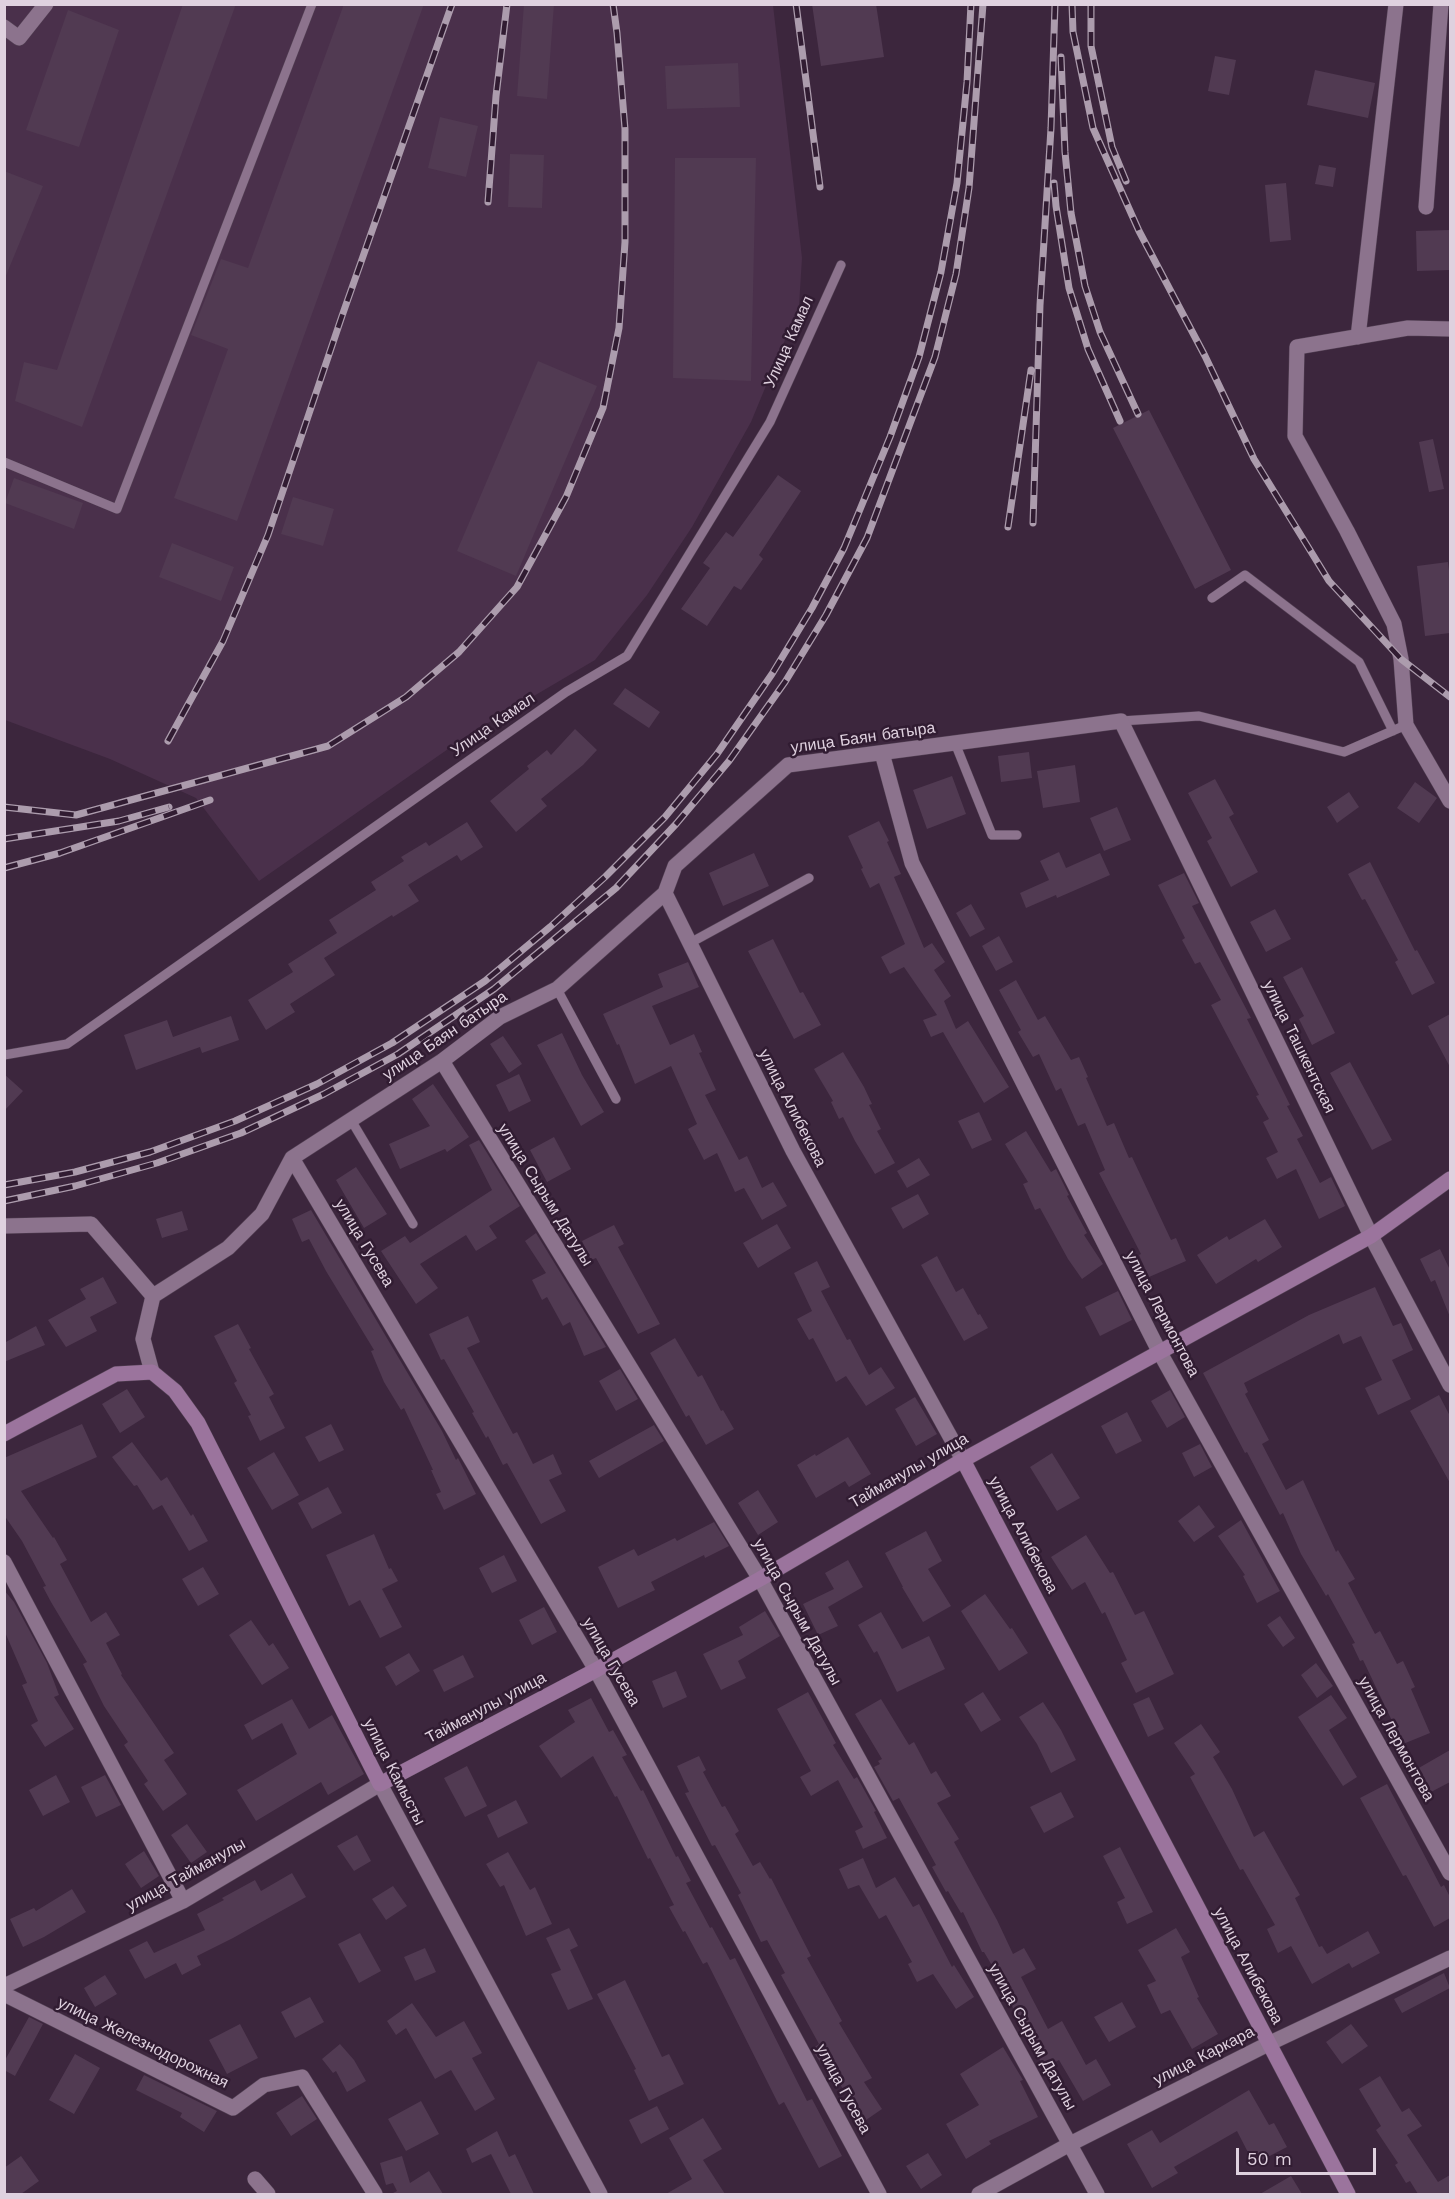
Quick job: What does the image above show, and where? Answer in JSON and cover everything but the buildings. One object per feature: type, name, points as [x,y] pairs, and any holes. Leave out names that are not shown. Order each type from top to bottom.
[{"type":"street","points":[[4,27],[19,38],[46,4]]},
{"type":"street","points":[[1359,337],[1396,4]]},
{"type":"street","points":[[1426,207],[1441,4]]},
{"type":"street","points":[[1450,329],[1408,328],[1297,347],[1294,435],[1347,531],[1394,624],[1401,658],[1399,728],[1450,801]]},
{"type":"street","name":"улица Баян батыра","points":[[153,1296],[228,1248],[262,1214],[292,1158],[442,1061],[500,1017],[556,989],[665,893],[675,866],[788,765],[1121,721]]},
{"type":"street","name":"улица Ташкентская","points":[[1121,721],[1371,1236],[1450,1385]]},
{"type":"street","name":"улица Лермонтова","points":[[882,753],[912,863],[1159,1351],[1450,1873]]},
{"type":"street","name":"улица Алибекова","points":[[665,893],[793,1151],[963,1460],[1348,2194]]},
{"type":"street","name":"улица Сырым Датулы","points":[[442,1061],[760,1579],[1097,2194]]},
{"type":"street","name":"улица Гусева","points":[[292,1158],[596,1670],[879,2194]]},
{"type":"street","name":"Тайманулы улица","points":[[380,1784],[596,1670],[760,1579],[963,1460],[1371,1236],[1450,1179]]},
{"type":"street","points":[[4,1226],[91,1224],[153,1296],[143,1339],[152,1372],[116,1374],[4,1434]]},
{"type":"street","name":"улица Камысты","points":[[152,1372],[175,1391],[198,1423],[380,1784],[600,2194]]},
{"type":"street","points":[[4,1562],[183,1901]]},
{"type":"street","name":"улица Тайманулы","points":[[4,1986],[183,1901],[380,1784]]},
{"type":"street","name":"улица Каркара","points":[[979,2194],[1070,2144],[1268,2044],[1450,1958]]},
{"type":"street","name":"улица Железнодорожная","points":[[4,1994],[233,2108],[264,2085],[302,2077],[375,2194]]},
{"type":"street","points":[[255,2179],[268,2194]]},
{"type":"lane","points":[[4,462],[117,509],[312,4]]},
{"type":"lane","name":"Улица Камал","points":[[4,1055],[67,1044],[566,692],[627,656],[770,422],[841,265]]},
{"type":"lane","points":[[1121,721],[1199,716],[1344,752],[1399,728],[1359,662],[1245,575],[1212,598]]},
{"type":"lane","points":[[955,743],[992,835],[1017,835]]},
{"type":"lane","points":[[690,943],[809,878]]},
{"type":"lane","points":[[556,989],[616,1099]]},
{"type":"lane","points":[[351,1120],[413,1224]]},
{"type":"shaded area","points":[[4,5],[773,5],[802,258],[799,306],[751,422],[692,527],[647,595],[595,660],[471,733],[259,881],[196,798],[110,759],[5,720]]},
{"type":"railway","points":[[168,741],[223,641],[268,535],[452,4]]},
{"type":"railway","points":[[488,202],[496,96],[507,4]]},
{"type":"railway","points":[[4,807],[76,815],[328,746],[406,697],[459,652],[517,587],[566,497],[603,408],[619,328],[625,242],[625,129],[613,4]]},
{"type":"railway","points":[[796,4],[820,187]]},
{"type":"railway","points":[[4,1185],[75,1172],[150,1152],[235,1121],[317,1084],[392,1043],[485,981],[550,927],[605,877],[665,817],[717,754],[772,674],[812,608],[844,548],[890,437],[919,357],[941,272],[957,183],[967,82],[971,4]]},
{"type":"railway","points":[[4,1201],[75,1186],[157,1163],[241,1133],[324,1094],[398,1054],[494,989],[616,888],[676,824],[729,761],[785,682],[826,615],[867,538],[935,357],[956,274],[969,188],[983,4]]},
{"type":"railway","points":[[1033,523],[1040,305],[1051,128],[1055,4]]},
{"type":"railway","points":[[1072,4],[1073,32],[1093,128],[1139,231],[1205,356],[1254,459],[1329,581],[1401,659],[1450,697]]},
{"type":"railway","points":[[1091,4],[1091,46],[1112,147],[1126,181]]},
{"type":"railway","points":[[1061,57],[1065,152],[1071,213],[1085,286],[1100,332],[1138,414]]},
{"type":"railway","points":[[1054,183],[1069,288],[1088,349],[1120,421]]},
{"type":"railway","points":[[1008,527],[1031,370]]},
{"type":"railway","points":[[4,868],[60,853],[210,800]]},
{"type":"railway","points":[[4,839],[119,821],[169,807]]}]
